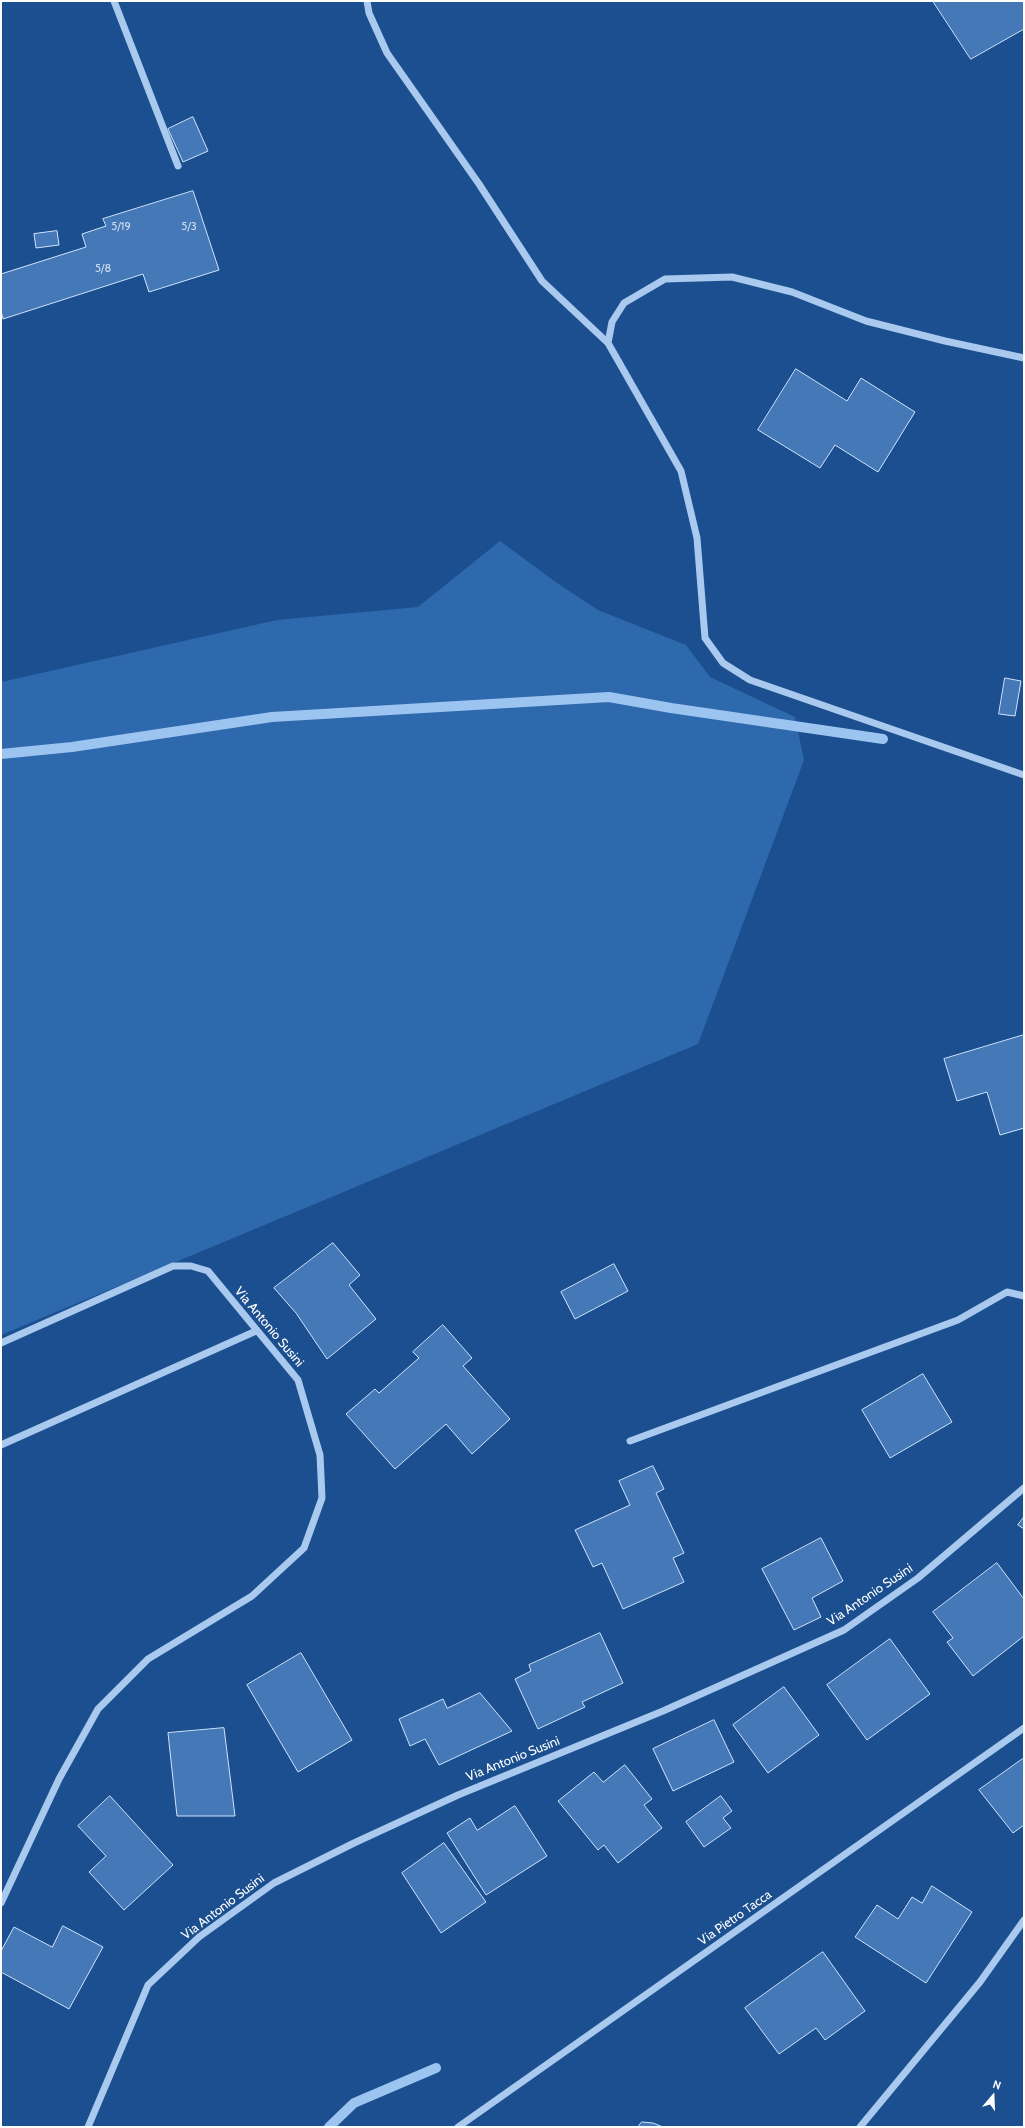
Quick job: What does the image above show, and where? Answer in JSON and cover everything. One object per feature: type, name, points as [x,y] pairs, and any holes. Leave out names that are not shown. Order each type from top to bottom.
[{"type":"street","points":[[114,1],[178,166]]},
{"type":"street","points":[[367,1],[369,14],[387,53],[479,184],[542,281],[608,343],[681,471],[697,538],[705,638],[723,663],[750,680],[1024,775]]},
{"type":"street","points":[[608,343],[612,322],[624,304],[665,279],[732,277],[792,292],[866,321],[945,341],[1024,358]]},
{"type":"street","name":"Via Antonio Susini","points":[[1,1343],[173,1266],[191,1266],[208,1271],[298,1380],[320,1455],[322,1498],[304,1548],[252,1596],[148,1659],[98,1708],[59,1779],[1,1903]]},
{"type":"street","points":[[630,1441],[958,1320],[1007,1292],[1024,1296]]},
{"type":"street","points":[[1,1445],[256,1331]]},
{"type":"street","name":"Via Antonio Susini","points":[[88,2127],[148,1985],[199,1937],[274,1883],[354,1843],[458,1795],[663,1711],[844,1630],[918,1578],[1024,1488]]},
{"type":"street","name":"Via Pietro Tacca","points":[[458,2127],[1024,1728]]},
{"type":"street","points":[[860,2127],[980,1982],[1024,1920]]},
{"type":"shaded area","points":[[500,541],[557,583],[598,610],[686,645],[710,677],[795,717],[804,760],[698,1044],[1,1335],[1,682],[277,620],[418,607]]},
{"type":"building","points":[[933,1],[1024,1],[1024,29],[971,59]]},
{"type":"building","points":[[193,117],[208,151],[183,162],[168,129]]},
{"type":"building","points":[[193,191],[219,270],[149,292],[143,274],[3,319],[1,311],[1,274],[86,247],[82,234],[106,226],[103,219]]},
{"type":"building","points":[[57,231],[59,245],[36,248],[34,234]]},
{"type":"building","points":[[796,369],[847,401],[861,378],[915,412],[878,472],[835,445],[820,468],[758,430]]},
{"type":"building","points":[[1005,678],[1021,681],[1015,716],[999,714]]},
{"type":"building","points":[[1024,1035],[1024,1128],[1000,1135],[987,1092],[957,1101],[944,1059]]},
{"type":"building","points":[[333,1243],[360,1275],[349,1285],[376,1319],[327,1359],[296,1313],[274,1288]]},
{"type":"building","points":[[614,1264],[628,1291],[575,1319],[561,1292]]},
{"type":"building","points":[[443,1325],[472,1358],[463,1366],[510,1419],[472,1454],[446,1424],[395,1469],[346,1414],[375,1389],[379,1393],[419,1358],[413,1352]]},
{"type":"building","points":[[923,1374],[952,1422],[890,1458],[862,1410]]},
{"type":"building","points":[[653,1466],[664,1489],[656,1493],[684,1553],[673,1558],[684,1582],[623,1609],[602,1563],[593,1567],[575,1530],[630,1505],[619,1481]]},
{"type":"building","points":[[1024,1517],[1024,1529],[1018,1525]]},
{"type":"building","points":[[821,1538],[843,1581],[812,1598],[821,1617],[794,1630],[762,1569]]},
{"type":"building","points":[[997,1563],[1024,1599],[1024,1636],[973,1676],[947,1642],[953,1638],[933,1612]]},
{"type":"building","points":[[600,1633],[623,1683],[582,1702],[585,1707],[538,1729],[515,1679],[531,1671],[529,1665]]},
{"type":"building","points":[[890,1639],[930,1694],[867,1740],[827,1685]]},
{"type":"building","points":[[301,1653],[352,1740],[298,1772],[247,1685]]},
{"type":"building","points":[[784,1687],[819,1735],[768,1773],[733,1725]]},
{"type":"building","points":[[480,1693],[512,1731],[439,1765],[425,1739],[410,1746],[399,1719],[443,1699],[447,1708]]},
{"type":"building","points":[[714,1720],[734,1762],[673,1791],[653,1749]]},
{"type":"building","points":[[224,1728],[235,1816],[177,1816],[168,1733]]},
{"type":"building","points":[[1024,1758],[1024,1825],[1013,1833],[979,1790]]},
{"type":"building","points":[[625,1765],[652,1799],[644,1805],[662,1828],[618,1863],[604,1845],[598,1850],[558,1801],[594,1772],[603,1782]]},
{"type":"building","points":[[110,1796],[173,1865],[124,1910],[89,1872],[106,1856],[78,1826]]},
{"type":"building","points":[[721,1796],[732,1811],[723,1818],[731,1828],[704,1847],[686,1822]]},
{"type":"building","points":[[515,1806],[547,1856],[486,1895],[447,1833],[470,1818],[477,1830]]},
{"type":"building","points":[[444,1843],[486,1902],[441,1933],[402,1873]]},
{"type":"building","points":[[932,1886],[972,1912],[926,1983],[855,1937],[877,1905],[898,1919],[912,1897],[922,1903]]},
{"type":"building","points":[[63,1926],[103,1947],[69,2009],[1,1972],[1,1951],[14,1927],[52,1947]]},
{"type":"building","points":[[823,1952],[865,2011],[825,2040],[816,2028],[779,2054],[745,2008]]},
{"type":"building","points":[[642,2122],[653,2123],[663,2127],[638,2127]]},
{"type":"waterway","points":[[1,754],[72,747],[272,717],[609,697],[671,708],[883,739]]},
{"type":"waterway","points":[[329,2127],[354,2103],[436,2068]]}]
